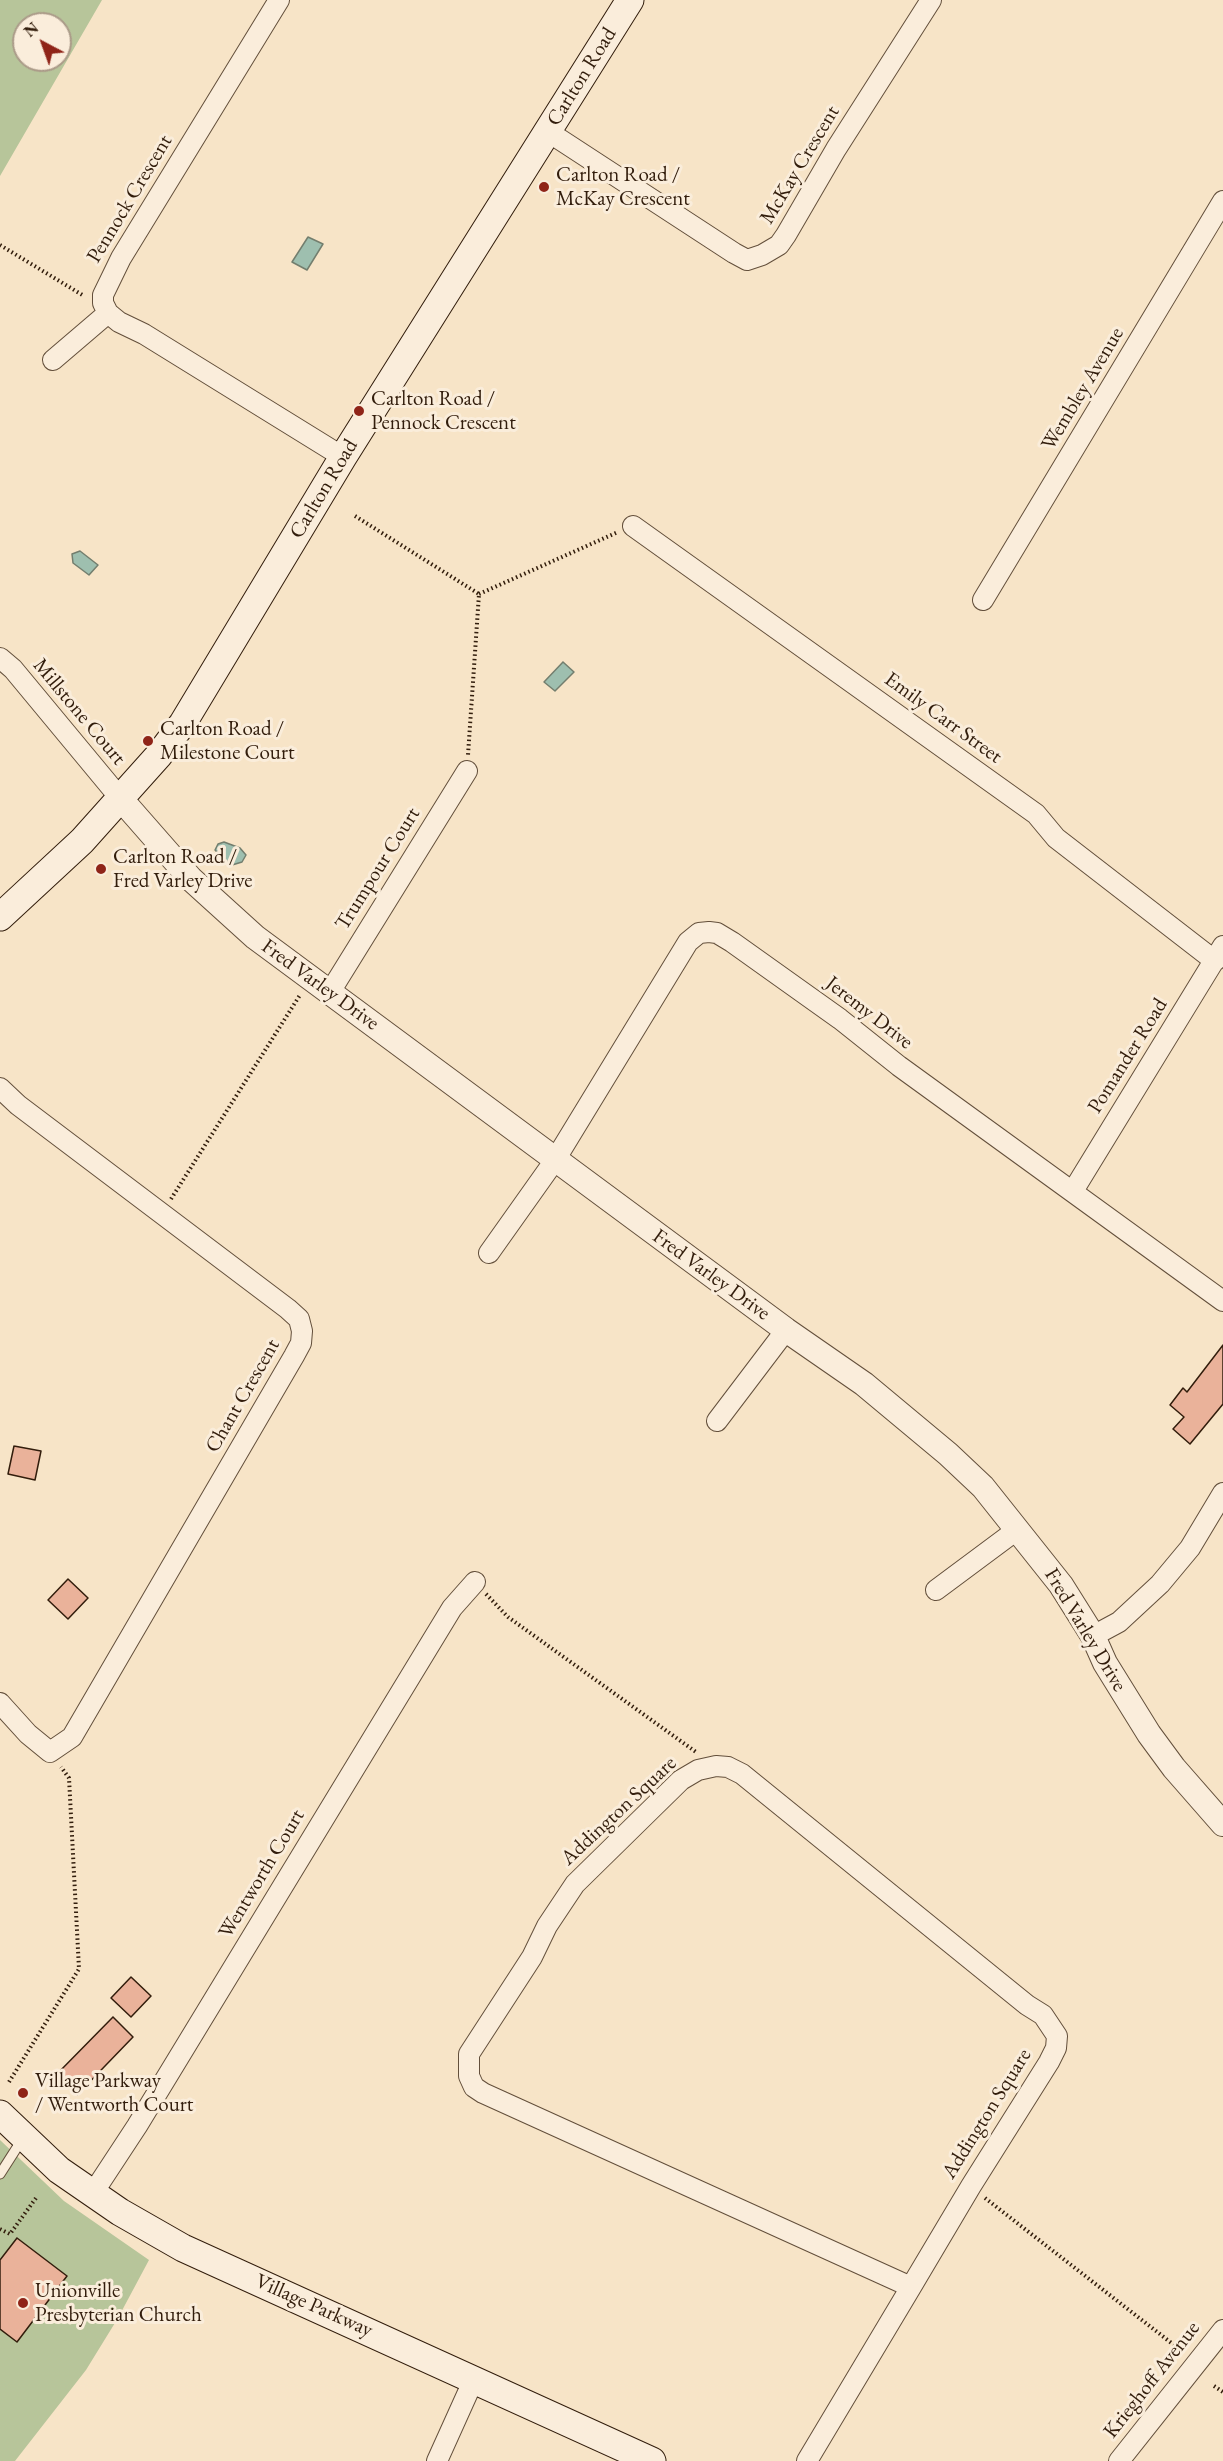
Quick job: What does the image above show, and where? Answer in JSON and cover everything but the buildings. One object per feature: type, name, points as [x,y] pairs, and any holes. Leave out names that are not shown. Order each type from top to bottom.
[{"type":"main road","name":"Carlton Road","points":[[0,917],[82,841],[159,755],[183,723],[342,457],[630,0]]},
{"type":"main road","name":"Village Parkway","points":[[0,2114],[59,2170],[120,2212],[183,2248],[652,2461]]},
{"type":"street","name":"Pennock Crescent","points":[[105,308],[103,294],[121,258],[279,0]]},
{"type":"street","name":"McKay Crescent","points":[[548,131],[734,253],[747,260],[762,255],[779,245],[786,235],[836,149],[931,0]]},
{"type":"street","name":"Wembley Avenue","points":[[983,600],[1223,201]]},
{"type":"street","points":[[53,360],[105,308],[342,457]]},
{"type":"street","name":"Emily Carr Street","points":[[633,526],[1036,814],[1056,838],[1219,954]]},
{"type":"street","name":"Millstone Court","points":[[0,658],[13,669],[120,798]]},
{"type":"street","name":"Trumpour Court","points":[[330,992],[467,771]]},
{"type":"street","name":"Fred Varley Drive","points":[[120,798],[191,879],[255,937],[786,1330],[864,1384],[918,1427],[983,1487],[1018,1528],[1061,1585],[1093,1636],[1105,1664],[1149,1734],[1174,1768],[1223,1824]]},
{"type":"street","name":"Jeremy Drive","points":[[489,1253],[555,1160],[682,951],[699,933],[709,932],[717,933],[732,942],[840,1018],[899,1066],[1223,1301]]},
{"type":"street","name":"Pomander Road","points":[[1073,1191],[1219,954]]},
{"type":"street","name":"Chant Crescent","points":[[0,1088],[18,1105],[299,1318],[301,1343],[88,1713],[72,1737],[50,1752]]},
{"type":"street","points":[[717,1421],[786,1330]]},
{"type":"street","points":[[1093,1636],[1119,1623],[1160,1584],[1190,1548],[1223,1493]]},
{"type":"street","points":[[936,1590],[1018,1528]]},
{"type":"street","name":"Wentworth Court","points":[[93,2193],[137,2126],[452,1608],[475,1582]]},
{"type":"street","points":[[0,1703],[27,1734],[50,1752]]},
{"type":"street","name":"Addington Square","points":[[807,2461],[1056,2048],[1057,2036],[1042,2015],[742,1774],[728,1767],[716,1766],[698,1770],[681,1780],[575,1884],[469,2054],[469,2076],[474,2086],[483,2093],[911,2287]]},
{"type":"street","name":"Krieghoff Avenue","points":[[1119,2461],[1220,2339]]},
{"type":"street","points":[[436,2461],[474,2379]]},
{"type":"lane","points":[[0,2174],[23,2138]]},
{"type":"path","points":[[0,245],[105,308]]},
{"type":"path","points":[[355,516],[479,594]]},
{"type":"path","points":[[479,594],[633,526]]},
{"type":"path","points":[[467,771],[479,594]]},
{"type":"path","points":[[162,1212],[311,978]]},
{"type":"path","points":[[475,1582],[508,1617],[716,1766]]},
{"type":"path","points":[[9,2082],[79,1970],[69,1778],[50,1752]]},
{"type":"path","points":[[971,2186],[1186,2354]]},
{"type":"path","points":[[0,2229],[10,2234],[36,2198]]},
{"type":"path","points":[[1214,2386],[1223,2392]]},
{"type":"shaded area","points":[[0,0],[102,0],[72,52],[72,12],[12,12],[12,72],[60,72],[0,176]]},
{"type":"shaded area","points":[[308,237],[323,244],[307,270],[292,262]]},
{"type":"shaded area","points":[[80,551],[98,565],[89,575],[73,563],[72,554]]},
{"type":"shaded area","points":[[563,662],[574,672],[555,691],[544,682]]},
{"type":"shaded area","points":[[224,842],[240,848],[246,855],[242,862],[232,865],[215,850],[218,844]]},
{"type":"shaded area","points":[[0,2140],[64,2201],[149,2260],[118,2318],[86,2370],[15,2461],[0,2461]]},
{"type":"place","name":"Carlton Road / McKay Crescent","points":[[544,187]]},
{"type":"place","name":"Carlton Road / Pennock Crescent","points":[[359,411]]},
{"type":"place","name":"Carlton Road / Milestone Court","points":[[148,741]]},
{"type":"place","name":"Carlton Road / Fred Varley Drive","points":[[101,869]]},
{"type":"place","name":"Village Parkway / Wentworth Court","points":[[23,2093]]},
{"type":"place","name":"Unionville Presbyterian Church","points":[[23,2303]]}]
